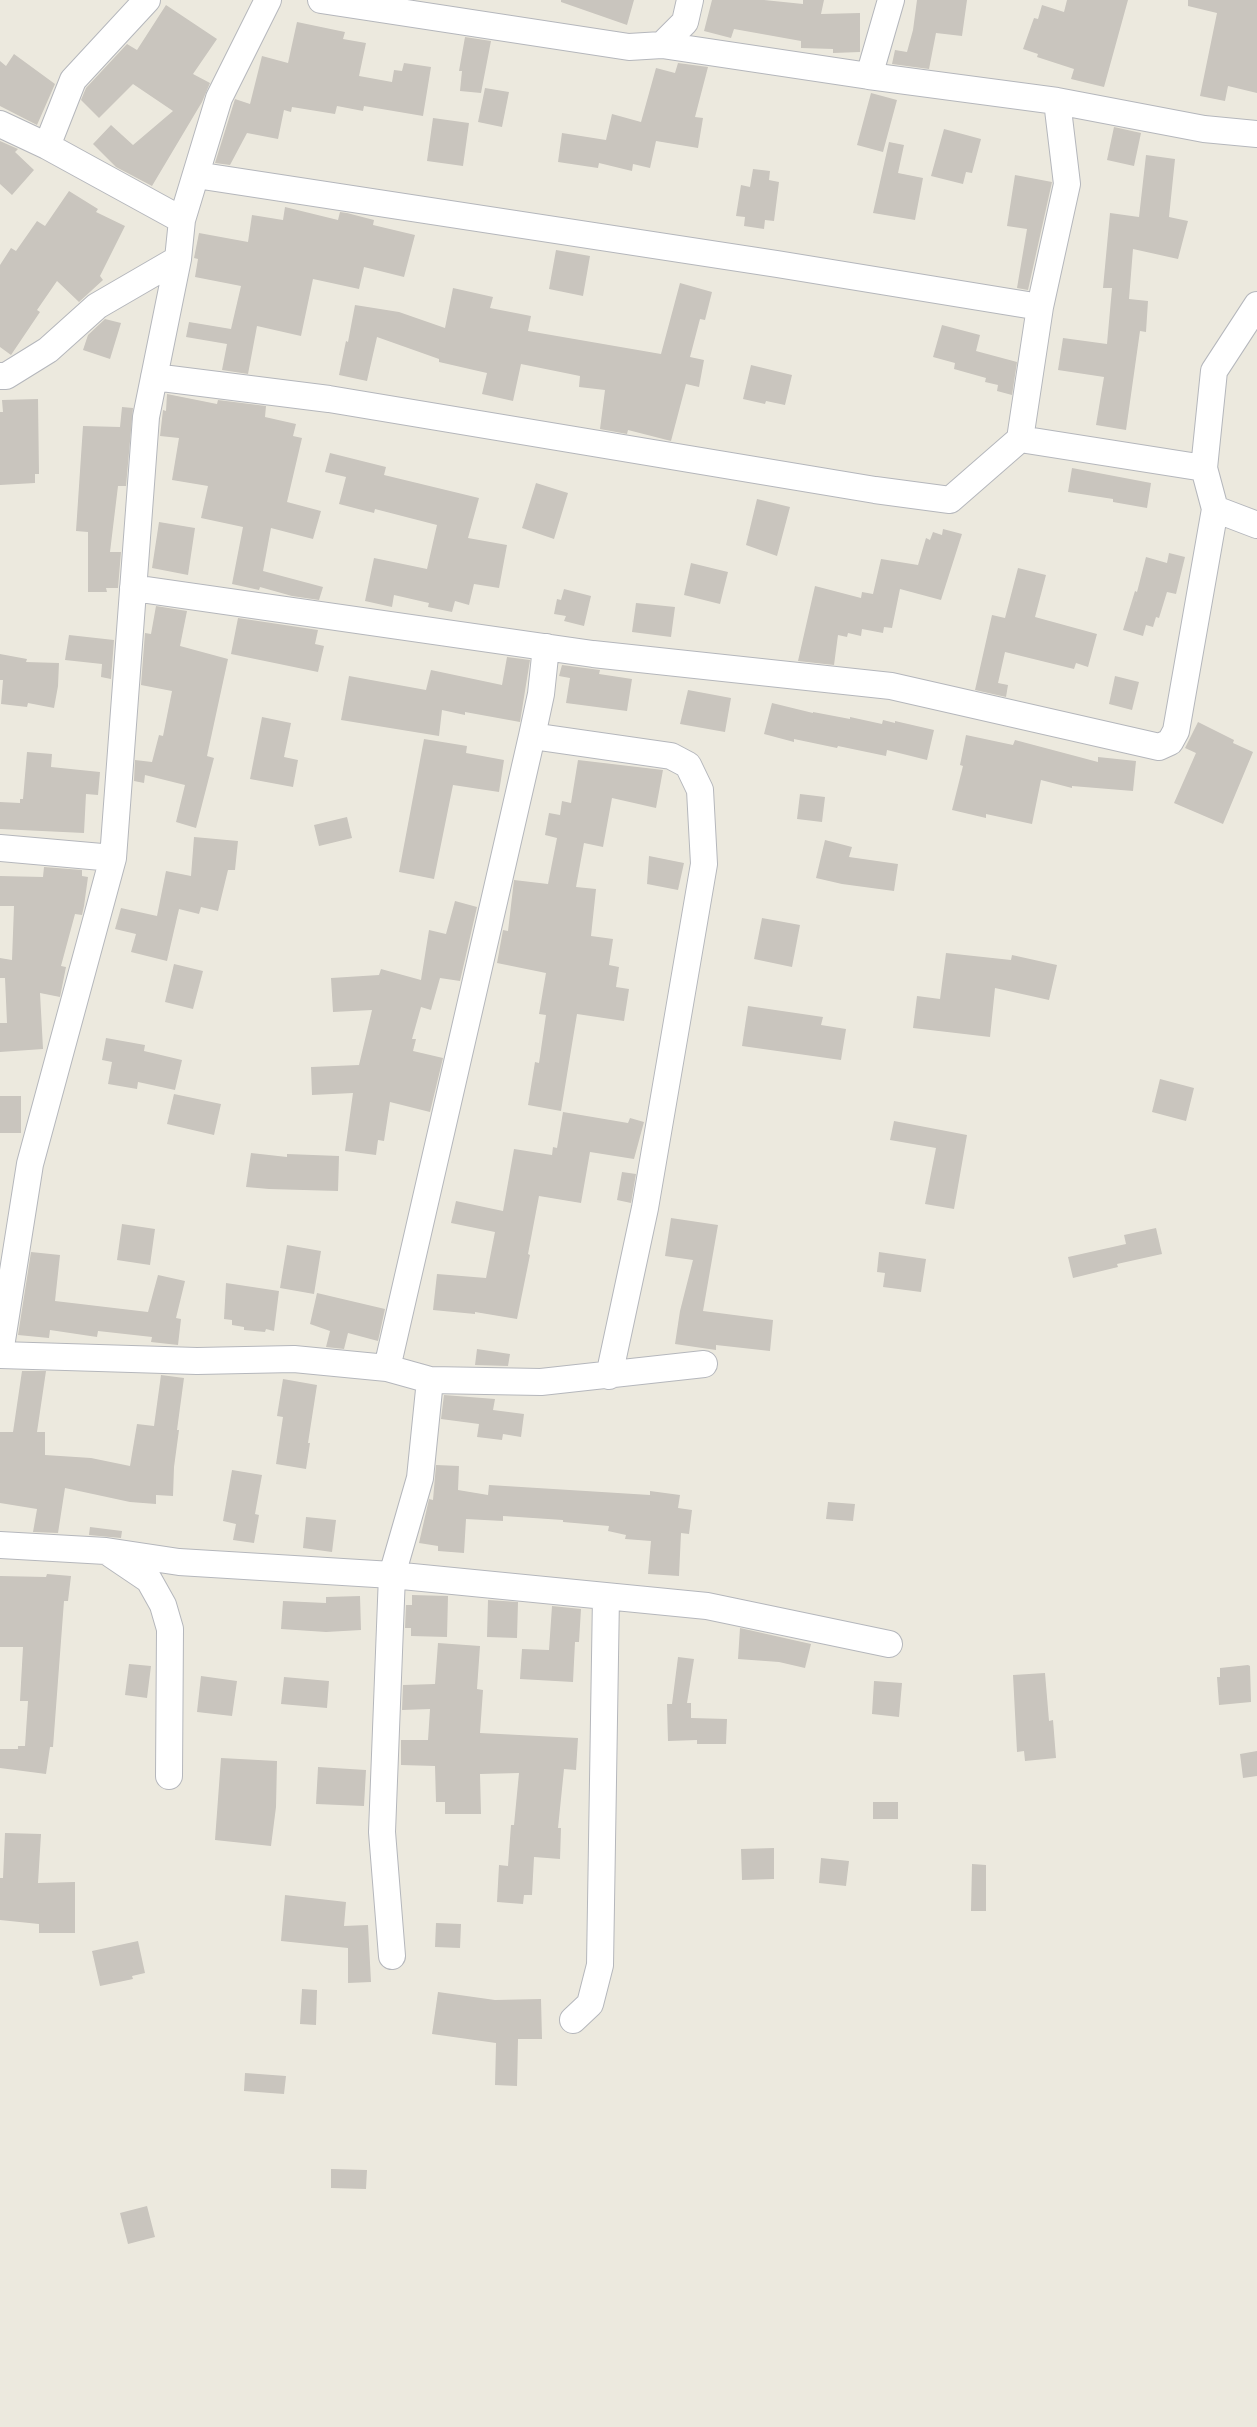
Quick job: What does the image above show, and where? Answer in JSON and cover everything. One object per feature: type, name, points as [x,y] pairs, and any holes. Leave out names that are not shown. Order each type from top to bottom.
[{"type":"street","points":[[47,146],[73,80],[147,0]]},
{"type":"street","points":[[268,0],[219,98],[183,220],[178,259],[146,417],[113,858],[30,1164],[0,1354],[197,1361],[294,1359],[387,1368],[430,1380],[541,1382],[704,1364]]},
{"type":"street","points":[[321,0],[629,47],[662,45],[1057,101],[1204,129],[1257,134]]},
{"type":"street","points":[[662,45],[685,22],[690,0]]},
{"type":"street","points":[[869,76],[891,0]]},
{"type":"street","points":[[154,377],[329,399],[875,490],[951,500],[1020,439],[1040,307],[1067,184],[1057,101]]},
{"type":"street","points":[[0,123],[183,220]]},
{"type":"street","points":[[196,175],[1040,307]]},
{"type":"street","points":[[0,376],[6,376],[48,350],[97,306],[178,259]]},
{"type":"street","points":[[133,588],[546,647],[891,686],[1159,747],[1170,742],[1176,731],[1215,509],[1204,468],[1214,371],[1257,305]]},
{"type":"street","points":[[1020,439],[1204,468]]},
{"type":"street","points":[[1215,509],[1257,525]]},
{"type":"street","points":[[387,1368],[532,736],[546,647]]},
{"type":"street","points":[[532,736],[671,756],[688,765],[700,790],[704,864],[645,1208],[609,1376]]},
{"type":"street","points":[[0,848],[113,858]]},
{"type":"street","points":[[392,1956],[382,1832],[392,1575],[420,1478],[430,1380]]},
{"type":"street","points":[[0,1545],[106,1551],[179,1562],[392,1575],[707,1606],[889,1644]]},
{"type":"street","points":[[106,1551],[149,1580],[163,1605],[170,1629],[169,1776]]},
{"type":"street","points":[[573,2020],[590,2004],[600,1965],[606,1596]]},
{"type":"building","points":[[561,0],[634,0],[627,25],[561,2]]},
{"type":"building","points":[[712,0],[764,0],[803,4],[803,0],[824,0],[821,14],[860,13],[860,52],[833,53],[833,49],[801,48],[801,41],[734,29],[731,38],[704,31]]},
{"type":"building","points":[[917,0],[967,0],[962,36],[936,33],[929,69],[892,64],[895,50],[907,52]]},
{"type":"building","points":[[1067,0],[1128,0],[1104,87],[1071,79],[1074,69],[1037,57],[1038,54],[1023,49],[1034,18],[1038,19],[1042,5],[1064,12]]},
{"type":"building","points":[[1188,0],[1257,0],[1257,93],[1228,86],[1225,101],[1200,96],[1217,13],[1188,6]]},
{"type":"building","points":[[166,5],[217,39],[193,74],[210,83],[202,102],[152,186],[116,167],[93,144],[111,125],[133,145],[173,111],[133,84],[99,118],[81,100],[86,88],[127,44],[137,50]]},
{"type":"building","points":[[297,22],[345,32],[343,39],[366,43],[359,76],[392,82],[394,70],[402,71],[404,63],[431,67],[423,116],[364,106],[363,111],[337,106],[335,114],[292,107],[291,112],[284,110],[278,139],[247,133],[230,165],[215,163],[235,99],[250,104],[262,56],[288,63]]},
{"type":"building","points":[[465,37],[491,41],[481,93],[460,91],[462,71],[459,71]]},
{"type":"building","points":[[14,54],[55,84],[37,125],[0,106],[0,61],[6,66]]},
{"type":"building","points":[[678,63],[708,67],[695,117],[703,118],[698,148],[656,141],[650,168],[633,164],[632,171],[599,163],[598,168],[558,162],[562,133],[606,140],[612,114],[641,122],[656,68],[675,73]]},
{"type":"building","points":[[485,88],[509,92],[502,127],[478,122]]},
{"type":"building","points":[[871,93],[897,100],[883,152],[857,145]]},
{"type":"building","points":[[433,118],[469,123],[463,166],[427,161]]},
{"type":"building","points":[[1114,127],[1141,133],[1134,166],[1107,160]]},
{"type":"building","points":[[944,129],[981,139],[972,173],[966,172],[963,184],[931,176]]},
{"type":"building","points":[[0,141],[18,149],[15,152],[34,170],[12,195],[0,184]]},
{"type":"building","points":[[889,142],[904,145],[898,173],[923,178],[915,220],[873,213]]},
{"type":"building","points":[[1146,155],[1175,159],[1169,217],[1188,221],[1178,259],[1133,249],[1129,299],[1148,301],[1146,332],[1140,331],[1126,430],[1096,425],[1104,377],[1058,370],[1063,338],[1107,344],[1112,288],[1103,288],[1110,213],[1139,217]]},
{"type":"building","points":[[753,169],[770,171],[769,180],[779,182],[774,221],[765,220],[764,229],[744,226],[745,217],[736,216],[741,185],[750,187]]},
{"type":"building","points":[[1015,175],[1052,182],[1028,290],[1017,288],[1027,229],[1007,226]]},
{"type":"building","points":[[69,191],[98,209],[96,212],[125,226],[100,276],[103,280],[79,302],[57,281],[37,310],[40,312],[11,355],[0,347],[0,265],[11,248],[16,251],[37,221],[45,226]]},
{"type":"building","points":[[285,207],[338,220],[340,212],[347,213],[374,220],[373,225],[415,235],[404,277],[364,267],[359,289],[313,279],[301,336],[257,326],[248,374],[222,370],[227,344],[186,337],[189,322],[231,329],[241,286],[195,277],[198,259],[194,258],[199,233],[248,242],[252,215],[283,220]]},
{"type":"building","points":[[556,250],[590,256],[583,296],[549,289]]},
{"type":"building","points":[[680,283],[712,292],[705,320],[700,319],[690,357],[704,360],[699,387],[686,384],[671,441],[628,430],[627,434],[600,429],[605,390],[579,387],[580,376],[521,364],[513,401],[482,394],[487,373],[439,362],[439,359],[377,337],[367,381],[339,375],[355,305],[399,312],[445,328],[453,288],[493,297],[490,308],[531,316],[528,331],[661,354]]},
{"type":"building","points":[[105,319],[121,323],[110,359],[83,350],[88,335]]},
{"type":"building","points":[[942,325],[980,335],[976,351],[1017,362],[1012,395],[997,391],[998,385],[985,382],[986,378],[954,369],[955,363],[933,357]]},
{"type":"building","points":[[751,365],[792,375],[785,405],[766,401],[765,404],[743,399]]},
{"type":"building","points":[[167,394],[217,404],[218,400],[266,406],[265,417],[296,424],[293,436],[302,438],[287,502],[321,511],[313,539],[271,528],[263,571],[323,587],[319,600],[292,596],[260,587],[259,590],[232,584],[243,527],[201,518],[208,486],[172,480],[179,438],[160,436],[163,410],[166,411]]},
{"type":"building","points":[[38,399],[39,474],[35,474],[35,483],[0,485],[2,400]]},
{"type":"building","points":[[122,407],[133,408],[126,486],[118,486],[110,552],[121,552],[118,588],[106,588],[107,592],[88,592],[88,532],[76,531],[83,426],[120,427]]},
{"type":"building","points":[[330,453],[386,467],[384,475],[479,498],[468,538],[507,545],[499,588],[474,584],[469,605],[455,601],[452,612],[428,607],[429,603],[394,595],[392,607],[365,601],[374,558],[427,569],[437,525],[375,509],[374,513],[339,504],[346,477],[325,472]]},
{"type":"building","points":[[1072,468],[1151,483],[1147,508],[1113,502],[1113,499],[1068,492]]},
{"type":"building","points":[[536,483],[568,493],[554,539],[522,528]]},
{"type":"building","points":[[757,499],[790,507],[777,556],[746,545]]},
{"type":"building","points":[[159,522],[195,528],[188,575],[152,568]]},
{"type":"building","points":[[943,529],[962,534],[941,600],[900,589],[892,628],[884,627],[883,633],[862,629],[861,636],[848,633],[847,637],[838,635],[834,665],[798,661],[815,586],[861,598],[862,592],[873,594],[881,559],[918,565],[926,538],[930,540],[933,532],[942,535]]},
{"type":"building","points":[[1169,553],[1185,557],[1176,594],[1167,592],[1159,618],[1156,617],[1153,627],[1146,625],[1143,636],[1123,630],[1135,591],[1137,592],[1146,557],[1167,563]]},
{"type":"building","points":[[691,563],[728,572],[720,604],[684,595]]},
{"type":"building","points":[[1018,568],[1046,575],[1035,617],[1097,634],[1088,667],[1076,663],[1074,669],[1005,652],[998,683],[1008,685],[1006,697],[975,690],[992,615],[1005,618]]},
{"type":"building","points":[[564,589],[591,596],[584,626],[564,621],[566,616],[554,614],[557,599],[561,600]]},
{"type":"building","points":[[636,603],[675,607],[671,637],[632,632]]},
{"type":"building","points":[[156,606],[187,611],[180,646],[228,659],[207,756],[214,758],[196,828],[176,822],[185,785],[145,775],[144,783],[134,781],[135,760],[152,762],[159,735],[163,736],[172,691],[141,685],[145,633],[151,634]]},
{"type":"building","points":[[238,618],[318,630],[315,644],[324,646],[318,672],[231,654]]},
{"type":"building","points":[[69,635],[114,640],[111,679],[101,677],[102,664],[65,660]]},
{"type":"building","points":[[0,654],[27,659],[26,662],[59,663],[54,708],[28,703],[27,707],[1,704],[3,680],[0,680]]},
{"type":"building","points":[[507,657],[530,660],[520,722],[442,710],[439,736],[341,720],[349,676],[426,690],[431,670],[502,685]]},
{"type":"building","points":[[562,665],[600,670],[599,674],[632,679],[627,711],[566,703],[570,678],[559,676]]},
{"type":"building","points":[[1115,676],[1139,682],[1132,710],[1109,704]]},
{"type":"building","points":[[688,690],[731,698],[725,732],[680,724]]},
{"type":"building","points":[[772,703],[813,713],[850,719],[850,717],[882,724],[883,720],[895,723],[895,721],[934,730],[927,760],[887,750],[886,756],[794,739],[794,742],[764,734]]},
{"type":"building","points":[[262,717],[291,723],[284,757],[298,760],[293,787],[250,779]]},
{"type":"building","points":[[1198,722],[1253,752],[1223,824],[1174,803],[1196,753],[1185,748]]},
{"type":"building","points":[[966,735],[1013,745],[1015,740],[1098,762],[1098,757],[1136,761],[1133,791],[1072,786],[1072,788],[1041,780],[1032,824],[986,814],[986,818],[952,810],[963,766],[960,765]]},
{"type":"building","points":[[424,739],[467,746],[466,753],[504,760],[499,792],[453,785],[434,879],[399,872]]},
{"type":"building","points":[[27,752],[52,754],[51,767],[100,772],[98,795],[86,794],[84,833],[0,829],[0,802],[20,803],[20,799],[23,799]]},
{"type":"building","points":[[578,760],[663,770],[656,808],[612,798],[603,847],[584,843],[576,887],[596,889],[591,936],[613,939],[609,965],[619,967],[616,987],[629,989],[624,1021],[577,1014],[561,1111],[528,1105],[535,1062],[539,1063],[546,1015],[539,1014],[546,973],[497,963],[503,930],[508,931],[514,880],[548,884],[557,838],[545,835],[549,813],[560,815],[562,801],[571,803]]},
{"type":"building","points":[[800,794],[825,797],[822,822],[797,819]]},
{"type":"building","points":[[347,817],[352,838],[319,846],[314,825]]},
{"type":"building","points":[[194,837],[238,841],[235,870],[228,870],[218,911],[201,907],[199,914],[179,909],[167,961],[131,952],[136,934],[115,929],[121,908],[157,916],[166,871],[191,876]]},
{"type":"building","points":[[825,840],[852,847],[849,857],[898,864],[894,891],[816,878]]},
{"type":"building","points":[[649,856],[684,863],[678,890],[647,884]]},
{"type":"building","points":[[44,867],[82,870],[82,876],[88,877],[82,915],[75,914],[61,966],[66,967],[60,997],[40,993],[43,1049],[0,1052],[0,1023],[7,1023],[5,978],[0,978],[0,958],[12,960],[14,906],[0,906],[0,876],[43,877]]},
{"type":"building","points":[[455,901],[477,907],[460,981],[440,978],[431,1010],[421,1007],[412,1039],[416,1039],[413,1051],[443,1058],[430,1112],[390,1102],[384,1141],[378,1140],[376,1155],[345,1151],[353,1093],[312,1095],[311,1067],[359,1065],[372,1010],[333,1012],[331,978],[379,975],[381,969],[421,980],[429,930],[446,934]]},
{"type":"building","points":[[762,918],[800,925],[792,967],[754,959]]},
{"type":"building","points":[[946,953],[1011,960],[1012,955],[1057,965],[1049,1000],[995,988],[990,1037],[913,1028],[917,996],[940,999]]},
{"type":"building","points":[[174,964],[203,971],[193,1009],[165,1002]]},
{"type":"building","points":[[748,1006],[823,1017],[821,1025],[846,1029],[841,1060],[742,1046]]},
{"type":"building","points":[[106,1038],[145,1045],[144,1051],[182,1060],[175,1090],[138,1082],[137,1089],[108,1084],[112,1062],[102,1060]]},
{"type":"building","points":[[1160,1079],[1194,1088],[1186,1121],[1152,1112]]},
{"type":"building","points":[[174,1094],[221,1104],[214,1135],[167,1124]]},
{"type":"building","points":[[0,1096],[21,1096],[21,1133],[0,1133]]},
{"type":"building","points":[[563,1112],[628,1123],[630,1118],[644,1122],[634,1159],[590,1152],[581,1203],[539,1196],[517,1319],[475,1312],[475,1314],[433,1310],[437,1274],[486,1278],[495,1232],[451,1223],[456,1201],[503,1211],[514,1149],[552,1155],[553,1147],[557,1148]]},
{"type":"building","points":[[894,1121],[967,1135],[954,1209],[925,1204],[936,1148],[890,1140]]},
{"type":"building","points":[[251,1153],[287,1157],[287,1154],[339,1156],[338,1191],[246,1187]]},
{"type":"building","points":[[622,1172],[636,1174],[631,1203],[617,1200]]},
{"type":"building","points":[[671,1218],[718,1225],[703,1311],[773,1320],[770,1351],[716,1345],[716,1350],[675,1344],[680,1311],[693,1260],[665,1256]]},
{"type":"building","points":[[122,1224],[155,1229],[150,1265],[117,1260]]},
{"type":"building","points":[[1156,1228],[1162,1254],[1117,1264],[1118,1267],[1073,1278],[1068,1257],[1126,1244],[1124,1235]]},
{"type":"building","points":[[287,1245],[321,1251],[314,1294],[280,1288]]},
{"type":"building","points":[[31,1252],[60,1255],[55,1301],[148,1312],[158,1275],[185,1281],[176,1318],[181,1319],[178,1345],[151,1342],[152,1337],[98,1331],[97,1337],[50,1330],[49,1338],[18,1335]]},
{"type":"building","points":[[879,1252],[926,1259],[921,1292],[883,1287],[885,1273],[877,1272]]},
{"type":"building","points":[[226,1283],[279,1291],[274,1331],[244,1330],[244,1327],[232,1325],[232,1320],[224,1319]]},
{"type":"building","points":[[317,1293],[385,1309],[378,1341],[348,1333],[344,1349],[326,1347],[330,1331],[310,1324]]},
{"type":"building","points":[[477,1349],[510,1354],[508,1366],[475,1365]]},
{"type":"building","points":[[22,1371],[46,1371],[37,1432],[45,1432],[45,1455],[91,1458],[130,1466],[137,1424],[154,1426],[161,1375],[184,1378],[177,1430],[179,1430],[173,1496],[156,1495],[156,1504],[130,1502],[65,1488],[58,1533],[33,1532],[37,1509],[0,1503],[0,1432],[13,1432]]},
{"type":"building","points":[[283,1379],[317,1385],[306,1469],[276,1464],[283,1417],[277,1416]]},
{"type":"building","points":[[444,1395],[495,1399],[493,1410],[524,1414],[521,1437],[503,1434],[502,1440],[477,1437],[479,1424],[441,1419]]},
{"type":"building","points":[[436,1465],[459,1466],[458,1490],[488,1495],[489,1485],[650,1495],[650,1491],[680,1495],[678,1508],[692,1510],[689,1534],[681,1533],[679,1576],[648,1574],[651,1541],[625,1539],[626,1535],[608,1531],[609,1526],[563,1522],[563,1520],[503,1516],[503,1521],[466,1519],[464,1553],[438,1551],[438,1546],[419,1543],[429,1499],[433,1500]]},
{"type":"building","points":[[232,1470],[262,1475],[255,1514],[259,1515],[254,1543],[233,1540],[236,1524],[223,1521]]},
{"type":"building","points":[[828,1502],[855,1504],[853,1521],[826,1519]]},
{"type":"building","points":[[306,1517],[336,1520],[332,1552],[303,1548]]},
{"type":"building","points":[[90,1527],[122,1531],[121,1538],[89,1535]]},
{"type":"building","points":[[47,1574],[71,1576],[68,1601],[64,1601],[53,1747],[50,1747],[46,1774],[0,1768],[0,1749],[18,1749],[18,1746],[25,1746],[28,1701],[20,1701],[23,1647],[0,1647],[0,1576],[46,1577]]},
{"type":"building","points":[[412,1595],[448,1596],[447,1637],[411,1636],[411,1628],[405,1628],[406,1605],[412,1605]]},
{"type":"building","points":[[360,1596],[361,1630],[326,1632],[281,1629],[283,1601],[326,1603],[326,1597]]},
{"type":"building","points":[[488,1600],[518,1602],[517,1638],[487,1637]]},
{"type":"building","points":[[552,1606],[581,1609],[579,1642],[575,1642],[573,1682],[520,1679],[522,1649],[549,1650]]},
{"type":"building","points":[[740,1628],[811,1644],[805,1668],[779,1662],[738,1659]]},
{"type":"building","points":[[438,1643],[480,1646],[477,1689],[483,1690],[480,1733],[578,1738],[576,1770],[564,1769],[558,1828],[561,1828],[560,1859],[534,1857],[532,1895],[524,1895],[523,1904],[497,1902],[499,1865],[508,1866],[511,1825],[514,1825],[519,1773],[480,1774],[481,1814],[445,1814],[445,1802],[436,1802],[435,1766],[401,1765],[401,1740],[428,1740],[430,1709],[402,1710],[403,1685],[435,1684]]},
{"type":"building","points":[[678,1657],[694,1659],[687,1703],[691,1703],[691,1718],[727,1719],[726,1744],[697,1744],[697,1740],[668,1741],[667,1704],[672,1704]]},
{"type":"building","points":[[129,1664],[151,1666],[147,1698],[125,1695]]},
{"type":"building","points":[[1250,1666],[1251,1702],[1219,1705],[1217,1677],[1220,1677],[1220,1668]]},
{"type":"building","points":[[1045,1673],[1049,1721],[1053,1720],[1056,1758],[1025,1761],[1024,1751],[1017,1752],[1013,1675]]},
{"type":"building","points":[[201,1676],[237,1681],[232,1716],[197,1712]]},
{"type":"building","points":[[284,1677],[329,1681],[327,1708],[281,1704]]},
{"type":"building","points":[[874,1681],[902,1683],[899,1717],[872,1714]]},
{"type":"building","points":[[1257,1751],[1257,1776],[1243,1778],[1240,1754]]},
{"type":"building","points":[[221,1758],[277,1761],[276,1807],[271,1846],[215,1840]]},
{"type":"building","points":[[318,1767],[366,1770],[364,1806],[316,1804]]},
{"type":"building","points":[[873,1802],[898,1802],[898,1819],[873,1819]]},
{"type":"building","points":[[5,1833],[41,1834],[38,1883],[75,1882],[75,1933],[39,1933],[39,1924],[0,1920],[0,1878],[3,1878]]},
{"type":"building","points":[[774,1848],[774,1879],[742,1880],[741,1849]]},
{"type":"building","points":[[821,1858],[849,1861],[846,1886],[819,1883]]},
{"type":"building","points":[[972,1864],[986,1865],[986,1911],[971,1911]]},
{"type":"building","points":[[285,1895],[346,1902],[344,1926],[368,1925],[371,1982],[348,1983],[348,1948],[281,1941]]},
{"type":"building","points":[[436,1923],[461,1924],[460,1948],[435,1947]]},
{"type":"building","points":[[138,1941],[145,1973],[132,1976],[133,1979],[100,1986],[92,1951]]},
{"type":"building","points":[[302,1989],[317,1990],[316,2025],[300,2024]]},
{"type":"building","points":[[438,1992],[495,2000],[541,1999],[542,2039],[518,2039],[517,2086],[495,2085],[496,2043],[432,2034]]},
{"type":"building","points":[[245,2073],[286,2076],[284,2094],[244,2091]]},
{"type":"building","points":[[331,2169],[367,2170],[366,2189],[331,2188]]},
{"type":"building","points":[[147,2206],[155,2237],[128,2244],[120,2213]]}]
